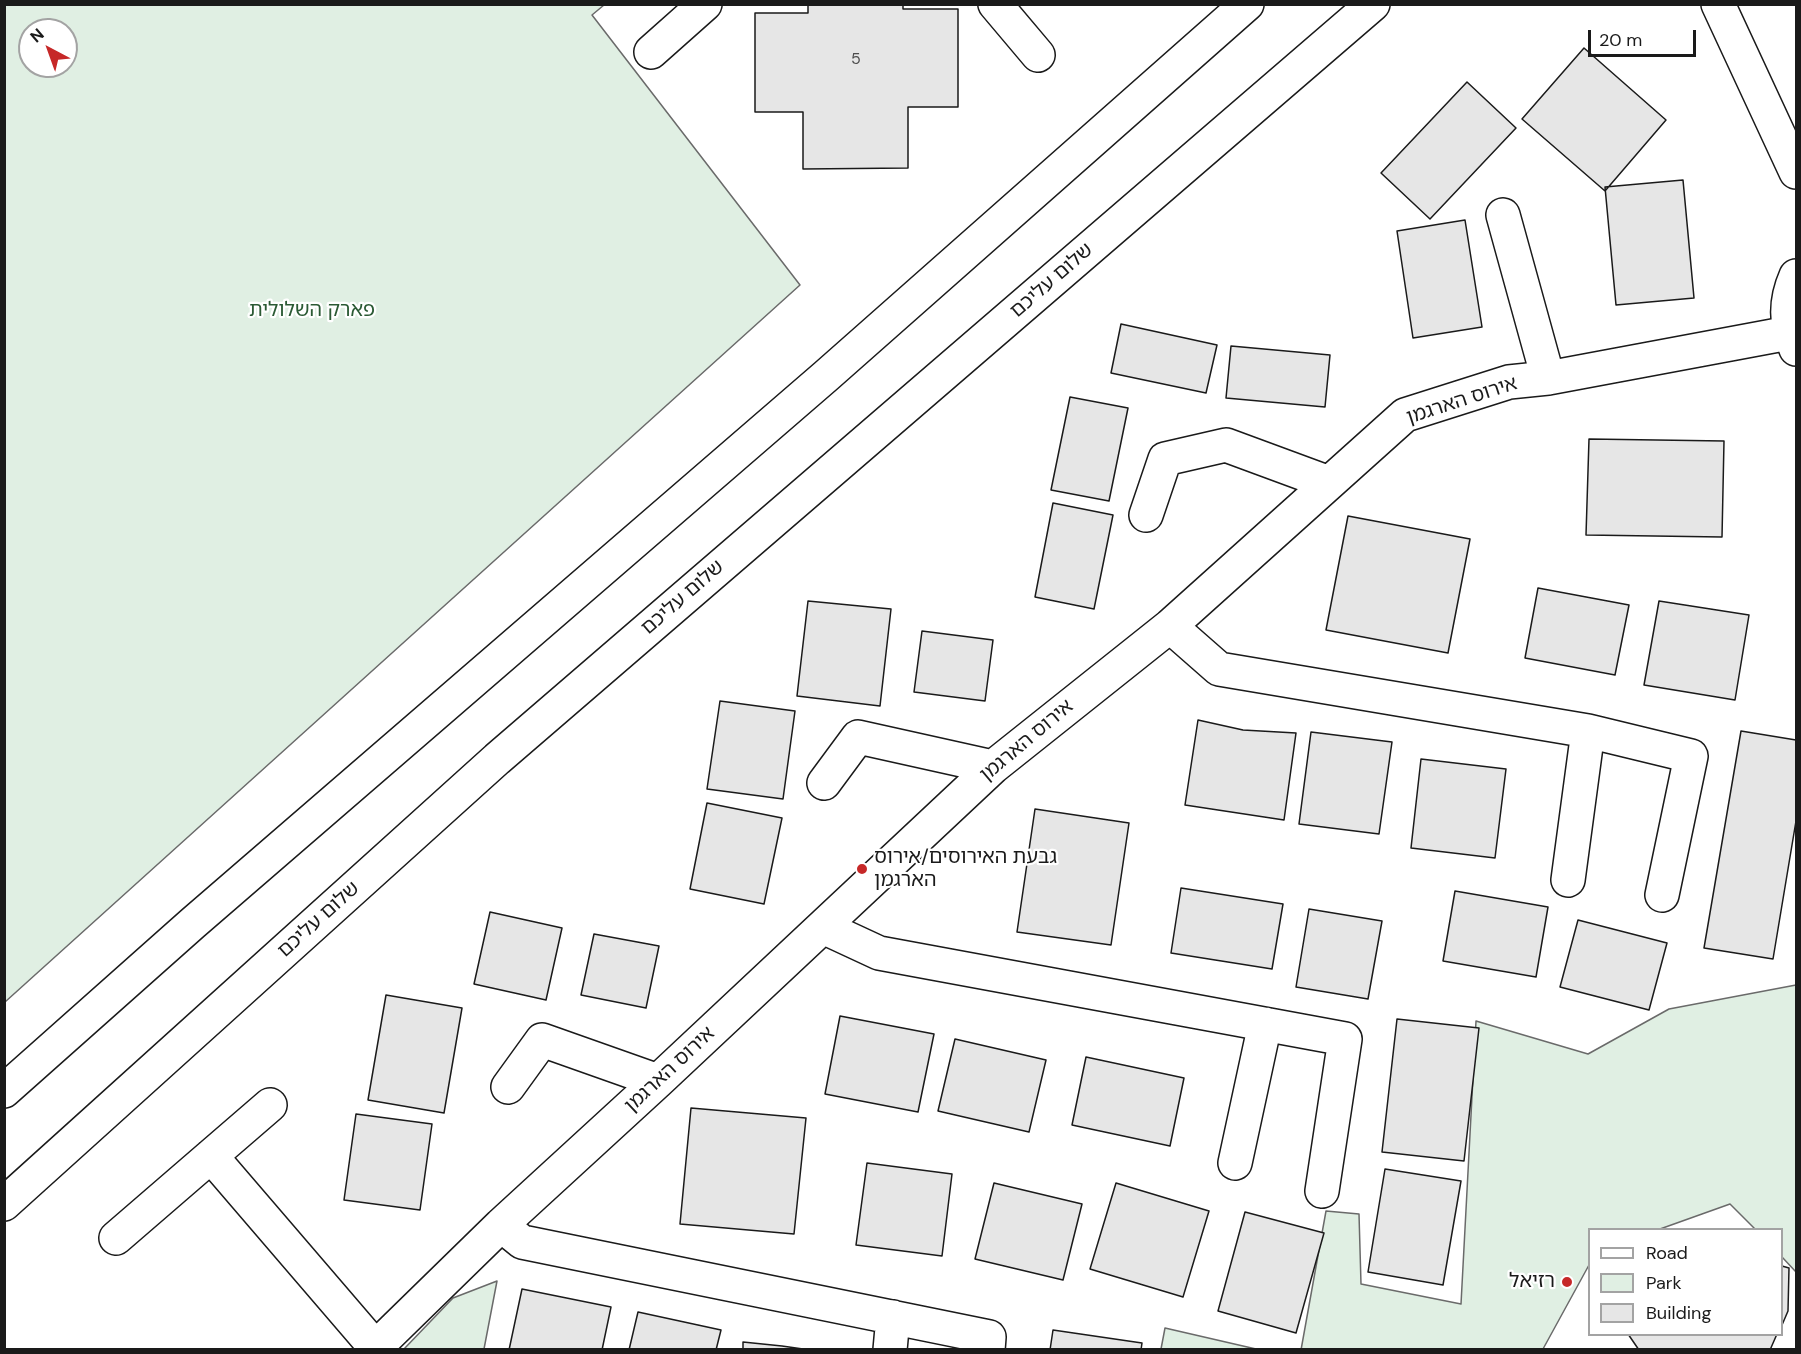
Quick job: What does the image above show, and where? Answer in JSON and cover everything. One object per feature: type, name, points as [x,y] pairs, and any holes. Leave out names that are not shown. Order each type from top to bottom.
[{"type":"street","points":[[651,52],[705,4]]},
{"type":"street","points":[[995,4],[1038,55]]},
{"type":"street","points":[[4,1091],[193,923],[826,376],[1247,4]]},
{"type":"street","name":"שלום עליכם","points":[[4,1204],[497,759],[1373,4]]},
{"type":"street","points":[[1718,4],[1797,172]]},
{"type":"street","points":[[1503,215],[1548,378]]},
{"type":"street","points":[[1793,341],[1786,312],[1790,291],[1797,276]]},
{"type":"street","name":"אירוס הארגמן","points":[[374,1348],[501,1225],[658,1082],[993,767],[1170,626],[1405,415],[1509,382],[1793,341]]},
{"type":"street","points":[[1146,515],[1165,459],[1226,445],[1329,483]]},
{"type":"street","points":[[1170,626],[1219,669],[1588,731],[1691,756],[1662,895]]},
{"type":"street","points":[[1568,880],[1588,731]]},
{"type":"street","points":[[824,783],[858,737],[993,767]]},
{"type":"street","points":[[823,927],[879,953],[1345,1039],[1322,1191]]},
{"type":"street","points":[[1235,1163],[1265,1024]]},
{"type":"street","points":[[507,1087],[542,1040],[658,1082]]},
{"type":"street","points":[[116,1238],[270,1105]]},
{"type":"street","points":[[211,1156],[374,1348]]},
{"type":"street","points":[[501,1225],[522,1242],[989,1337],[988,1350]]},
{"type":"street","points":[[890,1350],[892,1317]]},
{"type":"green space","name":"פארק השלולית","points":[[5,4],[604,5],[592,15],[800,285],[5,1002]]},
{"type":"green space","points":[[1796,985],[1796,1272],[1783,1258],[1783,1228],[1754,1228],[1730,1204],[1663,1228],[1588,1228],[1588,1267],[1543,1349],[1301,1350],[1326,1211],[1359,1214],[1361,1284],[1461,1304],[1476,1021],[1588,1054],[1669,1009]]},
{"type":"green space","points":[[497,1281],[484,1349],[404,1349],[453,1298]]},
{"type":"green space","points":[[1165,1328],[1256,1349],[1161,1349]]},
{"type":"building","points":[[808,4],[903,4],[903,9],[958,9],[958,107],[908,107],[908,168],[803,169],[803,112],[755,112],[755,13],[808,13]]},
{"type":"building","points":[[1584,48],[1666,120],[1605,191],[1522,119]]},
{"type":"building","points":[[1467,82],[1516,128],[1430,219],[1381,173]]},
{"type":"building","points":[[1683,180],[1694,298],[1616,305],[1605,187]]},
{"type":"building","points":[[1465,220],[1482,327],[1413,338],[1397,231]]},
{"type":"building","points":[[1121,324],[1217,345],[1206,393],[1111,373]]},
{"type":"building","points":[[1231,346],[1330,355],[1325,407],[1226,398]]},
{"type":"building","points":[[1070,397],[1128,408],[1109,501],[1051,490]]},
{"type":"building","points":[[1589,439],[1724,441],[1722,537],[1586,535]]},
{"type":"building","points":[[1053,503],[1113,515],[1094,609],[1035,597]]},
{"type":"building","points":[[1348,516],[1470,539],[1448,653],[1326,630]]},
{"type":"building","points":[[1538,588],[1629,605],[1615,675],[1525,658]]},
{"type":"building","points":[[808,601],[891,609],[880,706],[797,696]]},
{"type":"building","points":[[1659,601],[1749,615],[1735,700],[1644,685]]},
{"type":"building","points":[[922,631],[993,640],[985,701],[914,692]]},
{"type":"building","points":[[720,701],[795,711],[783,799],[707,789]]},
{"type":"building","points":[[1198,720],[1243,730],[1296,733],[1284,820],[1185,805]]},
{"type":"building","points":[[1741,731],[1796,740],[1796,821],[1773,959],[1704,948]]},
{"type":"building","points":[[1311,732],[1392,742],[1379,834],[1299,824]]},
{"type":"building","points":[[1421,759],[1506,769],[1495,858],[1411,848]]},
{"type":"building","points":[[707,803],[782,818],[764,904],[690,889]]},
{"type":"building","points":[[1035,809],[1129,823],[1111,945],[1017,932]]},
{"type":"building","points":[[1181,888],[1283,904],[1272,969],[1171,953]]},
{"type":"building","points":[[1455,891],[1548,907],[1536,977],[1443,961]]},
{"type":"building","points":[[1309,909],[1382,921],[1368,999],[1296,987]]},
{"type":"building","points":[[490,912],[562,928],[546,1000],[474,984]]},
{"type":"building","points":[[1578,920],[1667,943],[1649,1010],[1560,987]]},
{"type":"building","points":[[594,934],[659,946],[646,1008],[581,995]]},
{"type":"building","points":[[386,995],[462,1008],[444,1113],[368,1100]]},
{"type":"building","points":[[840,1016],[934,1034],[918,1112],[825,1094]]},
{"type":"building","points":[[1397,1019],[1479,1028],[1464,1161],[1382,1152]]},
{"type":"building","points":[[955,1039],[1046,1060],[1029,1132],[938,1111]]},
{"type":"building","points":[[1086,1057],[1184,1078],[1170,1146],[1072,1125]]},
{"type":"building","points":[[691,1108],[806,1118],[794,1234],[680,1224]]},
{"type":"building","points":[[356,1114],[432,1124],[420,1210],[344,1200]]},
{"type":"building","points":[[867,1163],[952,1174],[942,1256],[856,1245]]},
{"type":"building","points":[[1385,1169],[1461,1181],[1443,1285],[1368,1272]]},
{"type":"building","points":[[994,1183],[1082,1204],[1063,1280],[975,1259]]},
{"type":"building","points":[[1116,1183],[1209,1211],[1183,1297],[1090,1269]]},
{"type":"building","points":[[1245,1212],[1324,1233],[1296,1333],[1218,1311]]},
{"type":"building","points":[[1783,1266],[1789,1268],[1788,1311],[1783,1323]]},
{"type":"building","points":[[522,1289],[611,1307],[602,1350],[509,1350]]},
{"type":"building","points":[[638,1312],[721,1330],[716,1350],[629,1350]]},
{"type":"building","points":[[1053,1330],[1142,1343],[1141,1350],[1050,1350]]},
{"type":"building","points":[[1629,1336],[1776,1336],[1770,1350],[1639,1350]]},
{"type":"building","points":[[743,1342],[782,1346],[810,1350],[743,1350]]},
{"type":"place","name":"גבעת האירוסים/אירוס הארגמן","points":[[862,869]]},
{"type":"place","name":"רזיאל","points":[[1567,1282]]}]
